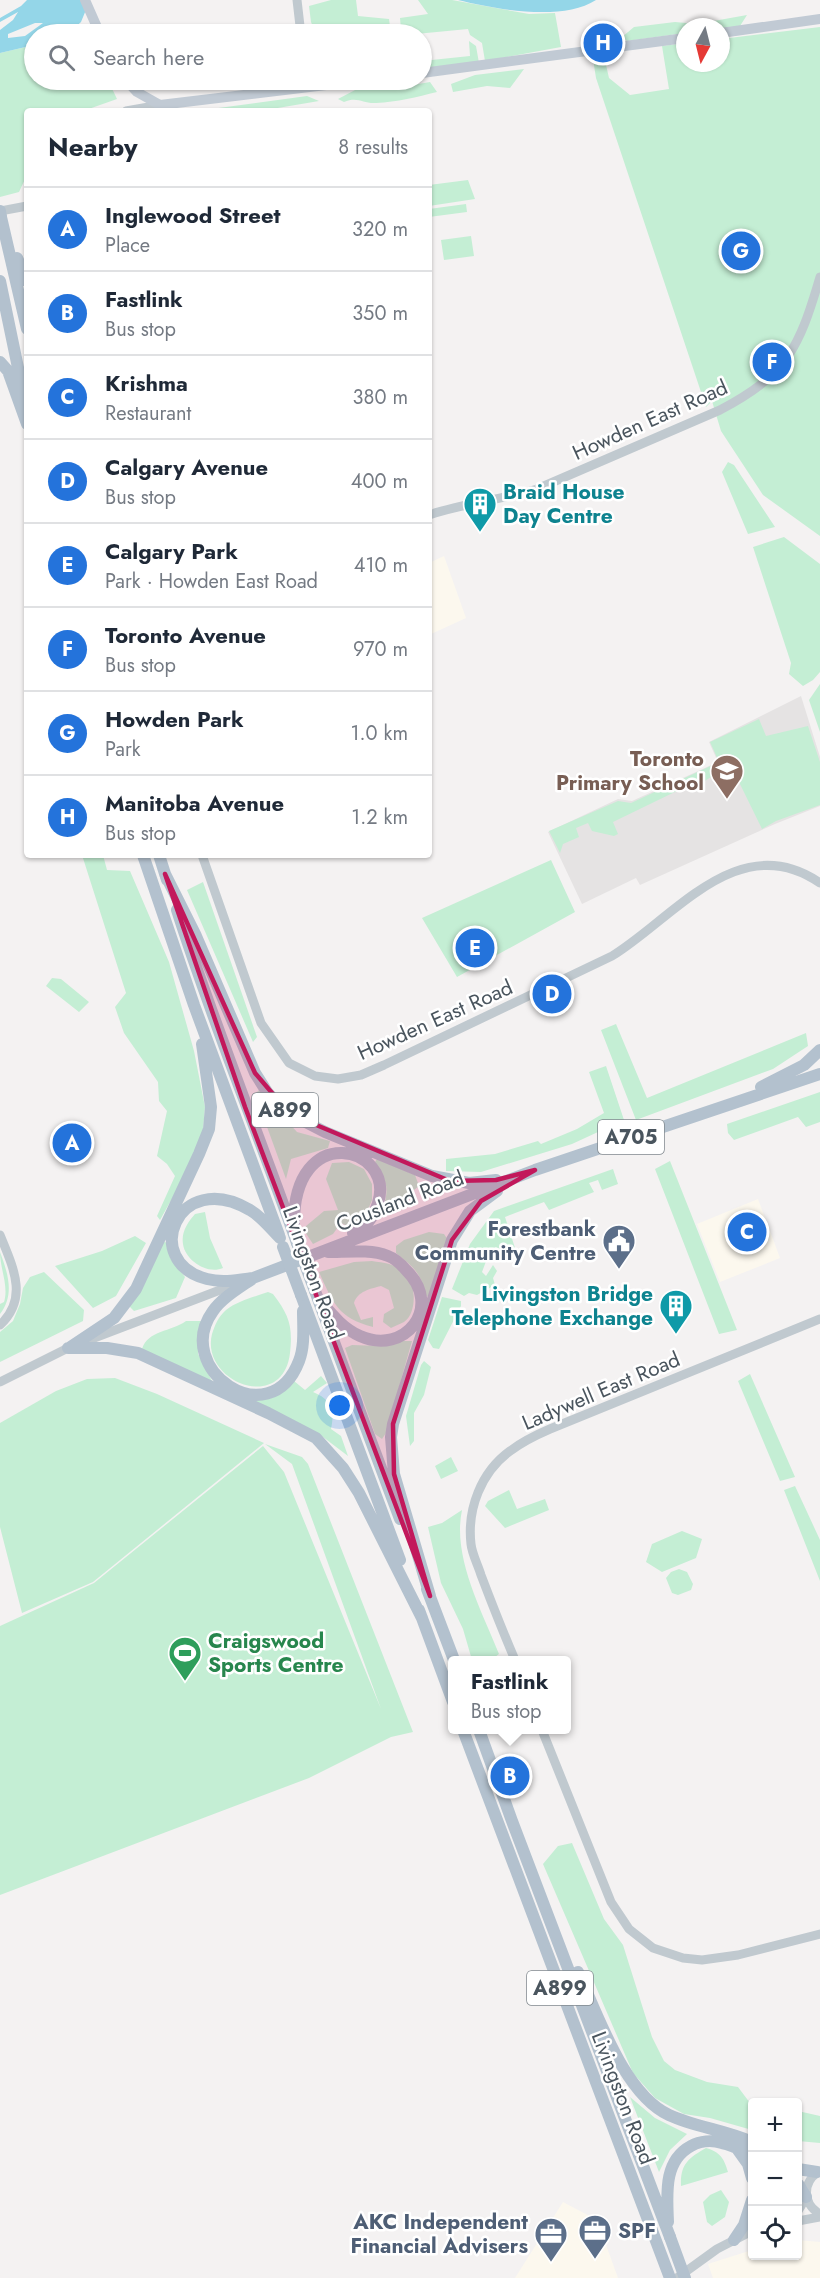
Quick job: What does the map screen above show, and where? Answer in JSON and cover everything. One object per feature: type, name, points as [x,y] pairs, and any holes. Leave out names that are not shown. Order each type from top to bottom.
[{"type":"main road","points":[[85,0],[96,24]]},
{"type":"main road","points":[[730,32],[820,19]]},
{"type":"main road","points":[[432,72],[676,39]]},
{"type":"main road","points":[[135,90],[160,105],[281,90]]},
{"type":"main road","points":[[0,213],[24,315]]},
{"type":"main road","points":[[7,236],[24,274]]},
{"type":"main road","points":[[0,280],[24,396]]},
{"type":"main road","points":[[0,362],[8,371],[24,416]]},
{"type":"main road","name":"Livingston Road","points":[[144,858],[194,1005],[448,1688]]},
{"type":"main road","name":"Livingston Road","points":[[160,858],[204,991],[452,1656]]},
{"type":"main road","name":"A899","points":[[165,874],[196,936],[255,1073],[267,1092],[284,1109],[325,1132],[415,1170],[450,1181],[470,1183],[495,1180],[535,1170]]},
{"type":"main road","name":"A899","points":[[68,1348],[114,1318],[136,1289],[209,1129],[211,1107],[194,1005]]},
{"type":"main road","points":[[728,1105],[804,1065],[820,1050]]},
{"type":"main road","name":"Cousland Road","points":[[253,1278],[535,1170],[820,1074]]},
{"type":"main road","points":[[296,1239],[295,1200],[299,1184],[313,1163],[337,1152],[348,1153],[366,1161],[376,1173],[380,1183],[380,1195],[373,1216],[368,1224],[321,1252]]},
{"type":"main road","name":"A899","points":[[430,1596],[394,1474],[393,1424],[452,1240],[470,1211],[535,1170]]},
{"type":"main road","name":"A899","points":[[253,1278],[233,1281],[207,1279],[181,1266],[174,1253],[171,1239],[182,1211],[191,1204],[206,1198],[236,1203],[252,1211],[282,1243]]},
{"type":"main road","points":[[316,1294],[341,1324],[368,1339],[388,1339],[405,1334],[416,1323],[422,1308],[417,1282],[396,1260],[380,1254],[321,1252]]},
{"type":"main road","name":"A899","points":[[253,1278],[220,1302],[212,1312],[203,1336],[203,1351],[211,1369],[219,1378],[240,1393],[256,1395],[269,1393],[282,1388],[290,1378],[299,1360],[303,1337],[302,1298]]},
{"type":"main road","name":"A899","points":[[68,1348],[107,1348],[138,1353],[268,1413],[316,1438],[343,1468],[359,1493],[422,1618]]},
{"type":"main road","name":"Livingston Road","points":[[465,1734],[668,2274]]},
{"type":"main road","name":"Livingston Road","points":[[481,1734],[686,2278]]},
{"type":"main road","points":[[538,1887],[621,2065],[643,2097],[669,2115],[748,2140]]},
{"type":"main road","points":[[669,2235],[669,2180],[672,2168],[680,2154],[695,2144],[703,2142],[723,2143],[748,2153]]},
{"type":"main road","points":[[737,2149],[748,2164]]},
{"type":"main road","points":[[802,2170],[819,2171]]},
{"type":"main road","points":[[802,2190],[806,2197]]},
{"type":"main road","points":[[734,2240],[744,2225],[751,2206]]},
{"type":"street","points":[[297,0],[300,24]]},
{"type":"street","points":[[143,108],[160,105]]},
{"type":"street","points":[[0,213],[24,207]]},
{"type":"street","name":"Howden East Road","points":[[432,514],[537,489],[720,410],[749,395],[768,380],[798,343],[808,320],[820,277]]},
{"type":"street","name":"Howden East Road","points":[[203,858],[261,1023],[289,1063],[315,1076],[338,1079],[361,1075],[384,1065],[605,960],[630,945],[699,889],[733,873],[763,865],[779,865],[796,870],[820,883]]},
{"type":"street","points":[[0,1235],[18,1292],[10,1314],[0,1325]]},
{"type":"street","name":"Cousland Road","points":[[0,1382],[68,1348],[253,1278]]},
{"type":"street","name":"Ladywell East Road","points":[[513,1656],[471,1546],[471,1522],[478,1492],[485,1477],[496,1464],[508,1452],[550,1429],[820,1319]]},
{"type":"street","points":[[544,1734],[611,1902],[629,1929],[653,1948],[684,1958],[720,1958],[820,1934]]},
{"type":"street","points":[[801,2206],[806,2197],[808,2183],[819,2171]]},
{"type":"street","points":[[806,2197],[820,2216]]},
{"type":"street","points":[[802,2220],[820,2216]]},
{"type":"street","points":[[677,2278],[706,2256],[748,2233]]},
{"type":"highlighted area","points":[[165,874],[255,1073],[290,1114],[450,1181],[496,1180],[535,1170],[481,1201],[452,1240],[393,1424],[394,1474],[430,1596],[245,1107]]},
{"type":"shaded area","points":[[444,556],[466,618],[432,634],[432,562]]},
{"type":"shaded area","name":"Toronto Primary School","points":[[801,696],[820,757],[820,806],[640,885],[636,878],[582,904],[548,832],[618,799],[632,801],[718,762],[709,742]]},
{"type":"shaded area","points":[[758,1199],[780,1258],[720,1282],[697,1224]]},
{"type":"shaded area","points":[[563,2202],[597,2220],[618,2278],[515,2278]]},
{"type":"shaded area","points":[[802,2240],[820,2242],[820,2278],[713,2278],[708,2264],[748,2251],[748,2260],[802,2260]]},
{"type":"green space","points":[[331,0],[356,0],[358,16],[389,19],[390,24],[312,24],[309,6]]},
{"type":"green space","points":[[418,0],[452,0],[529,14],[555,13],[561,47],[485,61],[482,43],[470,35],[468,29],[432,32],[432,24],[401,24],[400,18],[428,14]]},
{"type":"green space","points":[[747,15],[740,26],[730,28],[730,18]]},
{"type":"green space","points":[[675,22],[676,34],[627,41],[622,37],[634,27]]},
{"type":"green space","points":[[820,27],[820,536],[763,495],[721,431],[712,401],[706,407],[596,78],[593,59],[604,56],[609,78],[630,95],[669,89],[662,46],[676,44],[676,72],[730,72],[730,38]]},
{"type":"green space","points":[[469,41],[476,46],[479,63],[432,68],[432,60],[470,56]]},
{"type":"green space","points":[[24,47],[24,90],[113,90],[117,99],[92,108],[24,108],[24,181],[19,192],[0,197],[0,53]]},
{"type":"green space","points":[[524,69],[510,88],[487,86],[453,92],[451,84],[475,75]]},
{"type":"green space","points":[[432,85],[437,92],[392,102],[371,103],[353,100],[344,102],[338,99],[355,90],[432,90]]},
{"type":"green space","points":[[307,96],[319,101],[278,108],[218,108]]},
{"type":"green space","points":[[468,180],[475,199],[432,206],[432,185]]},
{"type":"green space","points":[[466,204],[467,212],[432,217],[432,209]]},
{"type":"green space","points":[[471,236],[474,256],[444,260],[441,240]]},
{"type":"green space","points":[[728,462],[734,465],[775,527],[748,534],[722,472]]},
{"type":"green space","points":[[784,537],[820,564],[820,672],[803,686],[789,674],[791,663],[753,547]]},
{"type":"green space","points":[[820,684],[820,732],[809,700]]},
{"type":"green space","points":[[759,719],[766,736],[808,726],[820,762],[820,805],[776,821],[762,829],[739,782],[711,777],[692,789],[683,788],[613,822],[618,834],[614,836],[592,831],[588,823],[576,828],[579,837],[563,844],[560,853],[549,831],[618,801],[631,803],[719,762],[710,742]]},
{"type":"green space","points":[[83,858],[104,858],[107,870],[130,871],[169,962],[194,1051],[205,1107],[203,1131],[193,1161],[160,1220],[157,1216],[175,1176],[167,1164],[157,1156],[167,1111],[159,1101],[158,1082],[124,1033],[115,1007],[126,993]]},
{"type":"green space","points":[[551,860],[575,912],[457,977],[422,918]]},
{"type":"green space","points":[[203,882],[257,1037],[253,1042],[187,890]]},
{"type":"green space","points":[[52,978],[61,979],[89,1002],[79,1012],[46,986]]},
{"type":"green space","points":[[616,1024],[647,1098],[806,1033],[808,1046],[773,1069],[636,1120],[601,1030]]},
{"type":"green space","points":[[606,1066],[624,1120],[572,1144],[481,1172],[446,1171],[446,1159],[495,1154],[538,1141],[541,1144],[577,1129],[604,1113],[589,1072]]},
{"type":"green space","points":[[259,1090],[297,1132],[330,1141],[328,1148],[291,1159],[286,1179],[255,1094]]},
{"type":"green space","points":[[820,1092],[820,1122],[806,1127],[798,1117],[734,1140],[728,1133],[727,1124]]},
{"type":"green space","points":[[377,1159],[415,1175],[419,1186],[389,1210],[383,1208],[386,1189],[384,1179],[375,1162]]},
{"type":"green space","points":[[670,1161],[737,1330],[719,1334],[655,1169]]},
{"type":"green space","points":[[349,1162],[364,1169],[372,1184],[372,1200],[365,1217],[354,1229],[341,1223],[333,1234],[313,1244],[305,1232],[306,1226],[324,1211],[338,1210],[326,1179],[332,1163]]},
{"type":"green space","points":[[613,1169],[618,1184],[602,1190],[598,1180],[589,1183],[594,1192],[549,1210],[544,1202],[505,1217],[516,1251],[503,1254],[496,1247],[488,1256],[482,1272],[486,1276],[493,1265],[497,1271],[493,1278],[495,1285],[477,1295],[469,1293],[464,1296],[452,1289],[470,1244],[494,1211]]},
{"type":"green space","points":[[205,1212],[210,1238],[223,1268],[217,1270],[198,1265],[188,1255],[183,1244],[184,1231],[190,1220],[195,1214]]},
{"type":"green space","points":[[429,1232],[444,1234],[448,1240],[430,1297],[425,1296],[422,1282],[416,1271],[396,1253],[396,1246],[404,1240]]},
{"type":"green space","points":[[135,1236],[146,1243],[116,1296],[93,1308],[55,1266],[102,1251]]},
{"type":"green space","points":[[164,1242],[169,1243],[170,1258],[185,1277],[176,1298],[134,1311],[129,1306]]},
{"type":"green space","points":[[0,1252],[9,1291],[0,1314],[0,1304],[4,1302],[5,1290]]},
{"type":"green space","points":[[372,1261],[400,1268],[407,1275],[412,1286],[414,1299],[408,1318],[391,1328],[383,1322],[384,1314],[394,1308],[389,1290],[381,1286],[369,1290],[361,1293],[354,1303],[361,1320],[373,1317],[373,1327],[352,1319],[338,1308],[319,1272],[354,1262]]},
{"type":"green space","points":[[44,1272],[84,1310],[83,1321],[0,1362],[0,1332],[13,1321],[23,1288],[30,1277]]},
{"type":"green space","points":[[268,1292],[273,1294],[289,1321],[290,1353],[284,1372],[273,1383],[259,1386],[244,1384],[230,1377],[218,1366],[212,1351],[212,1334],[219,1318],[230,1307]]},
{"type":"green space","points":[[442,1297],[461,1301],[461,1306],[439,1349],[433,1348],[428,1340]]},
{"type":"green space","points":[[186,1321],[201,1321],[198,1354],[213,1383],[142,1349],[149,1338]]},
{"type":"green space","points":[[399,1341],[412,1341],[386,1433],[382,1439],[375,1434],[345,1348],[352,1345],[381,1346]]},
{"type":"green space","points":[[424,1361],[431,1367],[424,1395],[414,1413],[414,1441],[410,1446],[406,1416]]},
{"type":"green space","points":[[750,1374],[795,1477],[780,1481],[738,1381]]},
{"type":"green space","points":[[321,1376],[327,1383],[313,1392],[328,1402],[332,1411],[331,1429],[341,1436],[348,1456],[323,1437],[252,1401],[280,1393],[294,1381],[305,1390]]},
{"type":"green space","points":[[115,1378],[157,1394],[264,1443],[93,1582],[22,1613],[0,1527],[0,1423],[56,1391],[87,1379]]},
{"type":"green space","name":"Craigswood Sports Centre","points":[[265,1444],[302,1457],[308,1464],[413,1732],[391,1737],[309,1778],[0,1895],[0,1626],[94,1583],[263,1446],[284,1472],[381,1709],[292,1464]]},
{"type":"green space","points":[[451,1457],[458,1471],[441,1479],[435,1466]]},
{"type":"green space","points":[[795,1486],[820,1540],[820,1581],[784,1490]]},
{"type":"green space","points":[[509,1490],[517,1509],[545,1499],[549,1510],[505,1528],[485,1506],[488,1501]]},
{"type":"green space","points":[[462,1510],[460,1528],[465,1565],[470,1584],[499,1654],[496,1656],[471,1656],[463,1629],[441,1583],[428,1527],[442,1523]]},
{"type":"green space","points":[[682,1531],[702,1539],[696,1558],[662,1572],[646,1562],[652,1544]]},
{"type":"green space","points":[[679,1569],[687,1572],[693,1584],[691,1590],[678,1595],[672,1593],[666,1578],[671,1572]]},
{"type":"green space","points":[[572,1843],[604,1919],[623,1945],[652,2037],[664,2061],[675,2070],[707,2082],[738,2087],[748,2100],[748,2129],[710,2118],[684,2114],[655,2098],[633,2073],[543,1864],[558,1846]]},
{"type":"green space","points":[[630,2097],[655,2118],[687,2134],[670,2150],[659,2172]]},
{"type":"green space","points":[[802,2112],[820,2116],[820,2143],[802,2141]]},
{"type":"green space","points":[[706,2148],[721,2156],[728,2172],[681,2186],[686,2163]]},
{"type":"green space","points":[[721,2190],[729,2202],[725,2217],[712,2226],[707,2222],[703,2202],[710,2195]]},
{"type":"water","points":[[27,0],[90,0],[79,24],[24,24],[24,27],[8,34],[8,38],[24,36],[24,47],[0,53],[0,30],[13,20],[18,12],[0,22],[0,18]]},
{"type":"water","points":[[458,0],[596,0],[582,7],[565,11],[528,12]]},
{"type":"place","name":"Manitoba Avenue","points":[[603,43]]},
{"type":"place","name":"Howden Park","points":[[741,251]]},
{"type":"place","name":"Toronto Avenue","points":[[772,362]]},
{"type":"place","name":"Braid House Day Centre","points":[[480,533]]},
{"type":"place","name":"Toronto Primary School","points":[[727,800]]},
{"type":"place","name":"Calgary Park","points":[[475,948]]},
{"type":"place","name":"Calgary Avenue","points":[[552,994]]},
{"type":"place","name":"Inglewood Street","points":[[72,1143]]},
{"type":"place","name":"Krishma","points":[[747,1232]]},
{"type":"place","name":"Forestbank Community Centre","points":[[619,1270]]},
{"type":"place","name":"Livingston Bridge Telephone Exchange","points":[[676,1335]]},
{"type":"place","name":"Craigswood Sports Centre","points":[[185,1682]]},
{"type":"place","name":"Fastlink","points":[[510,1776]]},
{"type":"place","name":"SPF","points":[[595,2260]]},
{"type":"place","name":"AKC Independent Financial Advisers","points":[[551,2263]]}]
